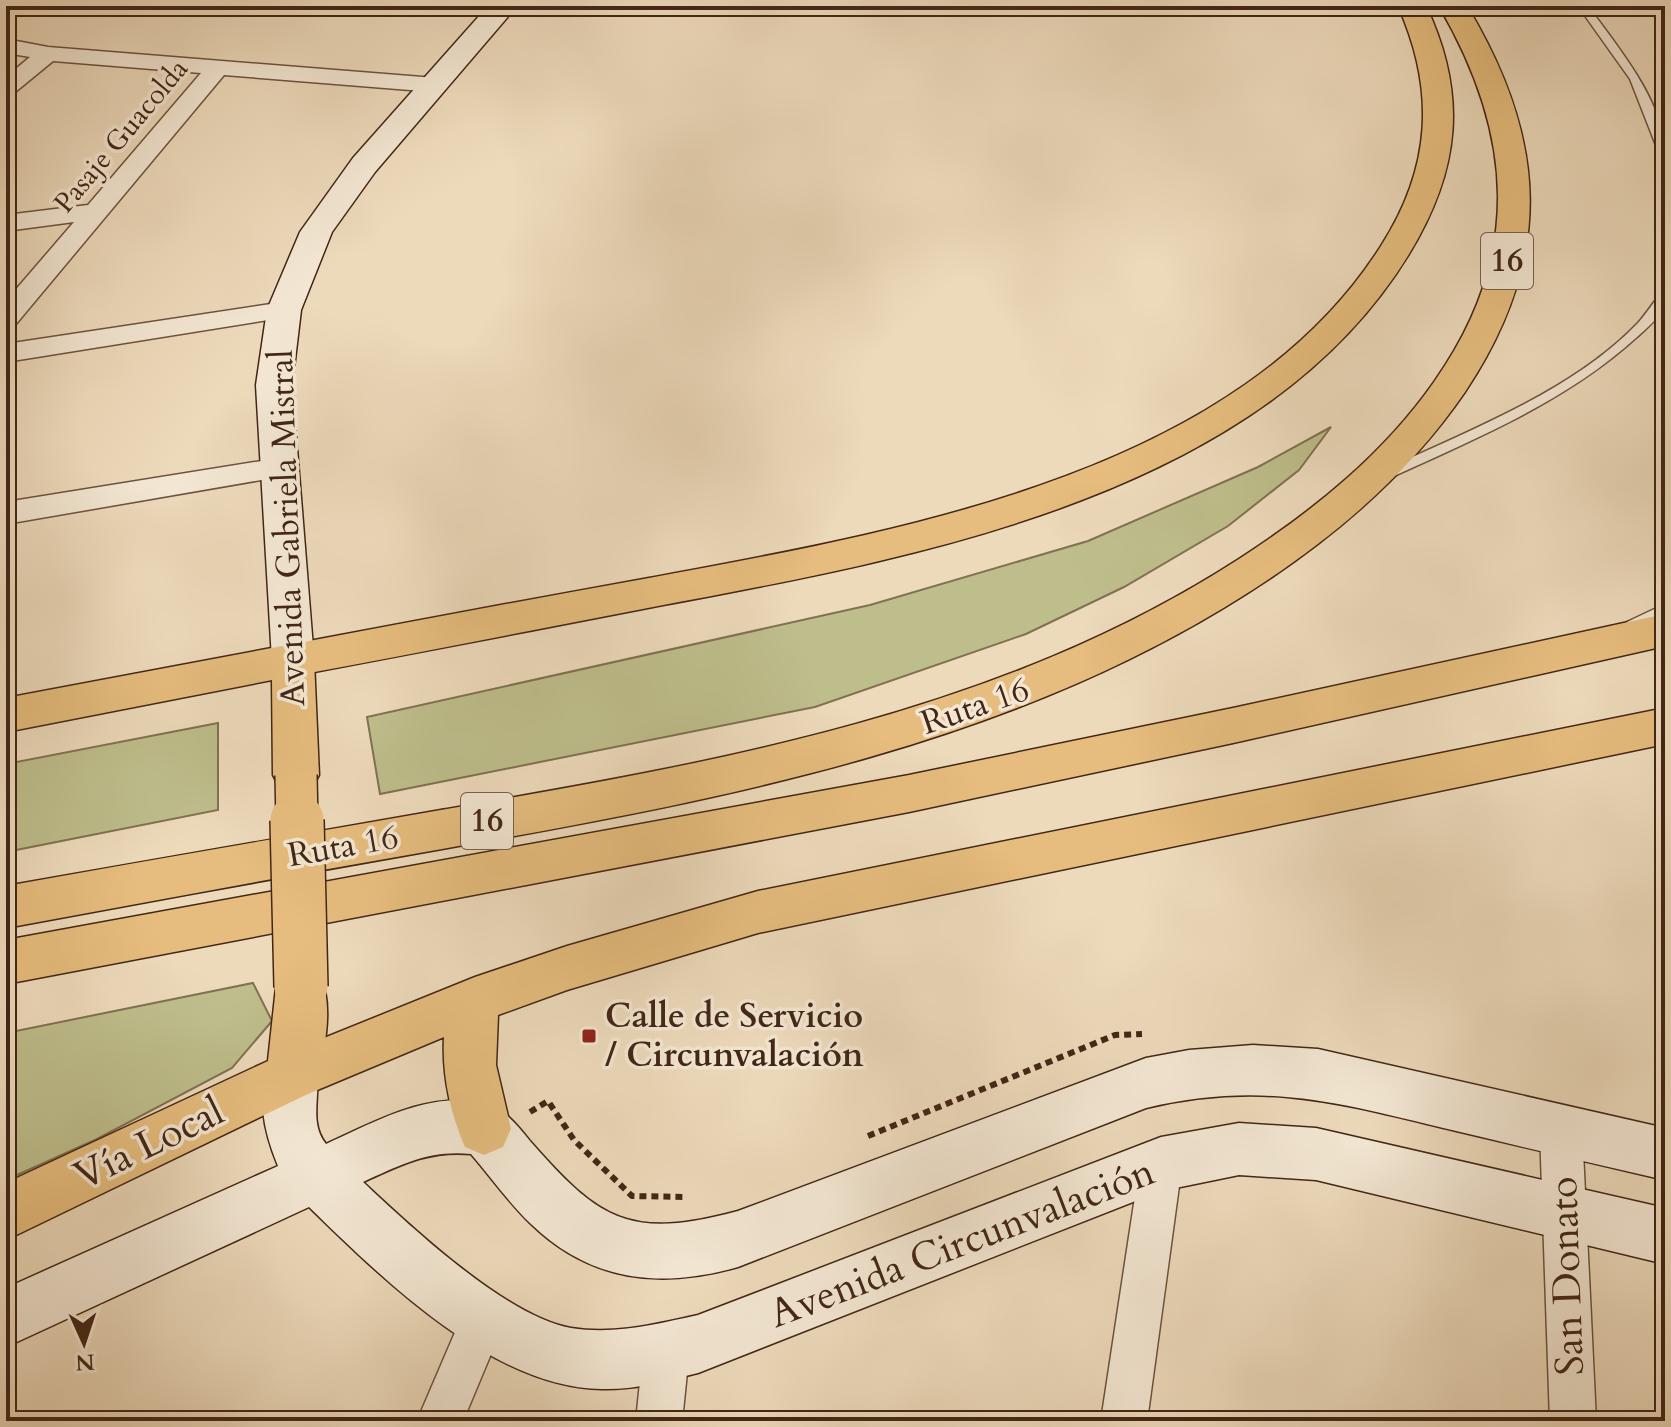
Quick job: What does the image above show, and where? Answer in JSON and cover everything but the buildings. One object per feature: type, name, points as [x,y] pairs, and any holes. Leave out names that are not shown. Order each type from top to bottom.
[{"type":"main road","points":[[6,715],[800,565],[930,535],[1060,493],[1146,455],[1224,413],[1310,351],[1361,302],[1402,244],[1418,211],[1436,153],[1439,102],[1430,47],[1412,6]]},
{"type":"main road","name":"Ruta 16","points":[[6,907],[674,787],[831,752],[911,729],[1030,688],[1154,631],[1267,563],[1363,485],[1418,430],[1465,364],[1495,301],[1511,242],[1515,180],[1507,121],[1488,64],[1453,6]]},
{"type":"main road","name":"Ruta 16","points":[[6,962],[925,790],[1396,692],[1665,630]]},
{"type":"main road","name":"Avenida Gabriela Mistral","points":[[291,1076],[299,1032],[301,987],[293,660]]},
{"type":"main road","name":"Vía Local","points":[[6,1212],[291,1076],[475,1000],[657,939],[758,912],[1665,726]]},
{"type":"main road","points":[[475,1000],[468,1031],[467,1062],[473,1096],[484,1129]]},
{"type":"street","name":"Avenida Gabriela Mistral","points":[[293,660],[274,385],[284,310],[303,257],[330,209],[364,165],[503,6]]},
{"type":"street","points":[[6,46],[48,54],[435,85]]},
{"type":"street","points":[[6,88],[48,54]]},
{"type":"street","name":"Pasaje Guacolda","points":[[6,318],[219,66]]},
{"type":"street","points":[[6,223],[97,211]]},
{"type":"street","points":[[6,353],[284,310]]},
{"type":"street","points":[[6,513],[280,468]]},
{"type":"street","points":[[6,1318],[316,1176],[424,1129],[444,1126],[484,1129],[550,1204],[574,1225],[614,1245],[636,1251],[670,1254],[706,1249],[738,1239],[1131,1088],[1187,1072],[1274,1068],[1318,1074],[1665,1154]]},
{"type":"street","name":"Avenida Circunvalación","points":[[291,1076],[288,1105],[292,1133],[301,1156],[316,1176],[404,1260],[484,1318],[509,1335],[569,1357],[634,1359],[666,1353],[736,1331],[1161,1164],[1239,1149],[1316,1154],[1665,1236]]},
{"type":"street","name":"San Donato","points":[[1561,1130],[1573,1421]]},
{"type":"street","points":[[1124,1421],[1161,1164]]},
{"type":"street","points":[[440,1421],[484,1318]]},
{"type":"street","points":[[659,1421],[666,1353]]},
{"type":"lane","points":[[1583,6],[1635,79],[1665,153]]},
{"type":"lane","points":[[1363,485],[1550,393],[1617,347],[1646,322],[1665,296]]},
{"type":"lane","points":[[1540,658],[1622,631],[1665,610]]},
{"type":"green space","points":[[1331,427],[1299,470],[1228,526],[1124,587],[1026,634],[815,707],[380,794],[367,717],[870,605],[1088,541],[1258,467]]},
{"type":"green space","points":[[218,723],[218,810],[6,852],[6,764]]},
{"type":"green space","points":[[253,983],[272,1021],[232,1068],[97,1139],[6,1180],[6,1033]]},
{"type":"place","name":"Calle de Servicio / Circunvalación","points":[[589,1036]]}]
